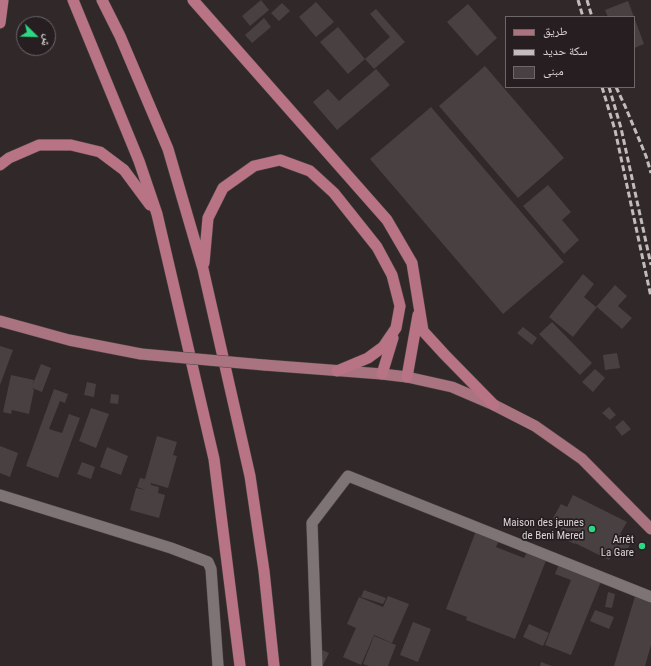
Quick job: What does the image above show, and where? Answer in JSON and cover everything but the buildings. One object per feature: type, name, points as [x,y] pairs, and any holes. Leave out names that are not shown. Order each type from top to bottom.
[{"type":"highway","points":[[0,23],[3,0]]},
{"type":"highway","points":[[73,0],[139,161],[157,214],[214,458],[240,666]]},
{"type":"highway","points":[[102,0],[120,36],[168,149],[203,269],[250,476],[264,571],[274,666]]},
{"type":"highway","points":[[193,0],[387,220],[412,263],[423,331],[494,405]]},
{"type":"highway","points":[[0,165],[9,158],[39,145],[71,145],[100,152],[124,170],[157,214]]},
{"type":"highway","points":[[203,269],[208,218],[223,188],[254,166],[280,160],[310,171],[334,194],[377,248],[392,276],[400,306],[396,328],[382,374]]},
{"type":"highway","points":[[407,377],[419,306]]},
{"type":"highway","points":[[337,371],[373,355],[383,347],[396,328]]},
{"type":"main road","points":[[0,321],[69,340],[141,354],[382,374],[407,377],[452,387],[494,405],[535,426],[582,460],[651,530]]},
{"type":"street","points":[[317,666],[312,523],[348,476],[651,597]]},
{"type":"street","points":[[0,495],[171,548],[208,562],[211,569],[218,666]]},
{"type":"railway","points":[[578,0],[583,16]]},
{"type":"railway","points":[[587,0],[592,16]]},
{"type":"railway","points":[[602,88],[615,130],[651,297]]},
{"type":"railway","points":[[609,88],[621,128],[651,265]]},
{"type":"railway","points":[[616,88],[646,156],[651,173]]},
{"type":"place","name":"Maison des jeunes de Beni Mered","points":[[592,529]]},
{"type":"place","name":"Arrêt La Gare","points":[[642,546]]}]
